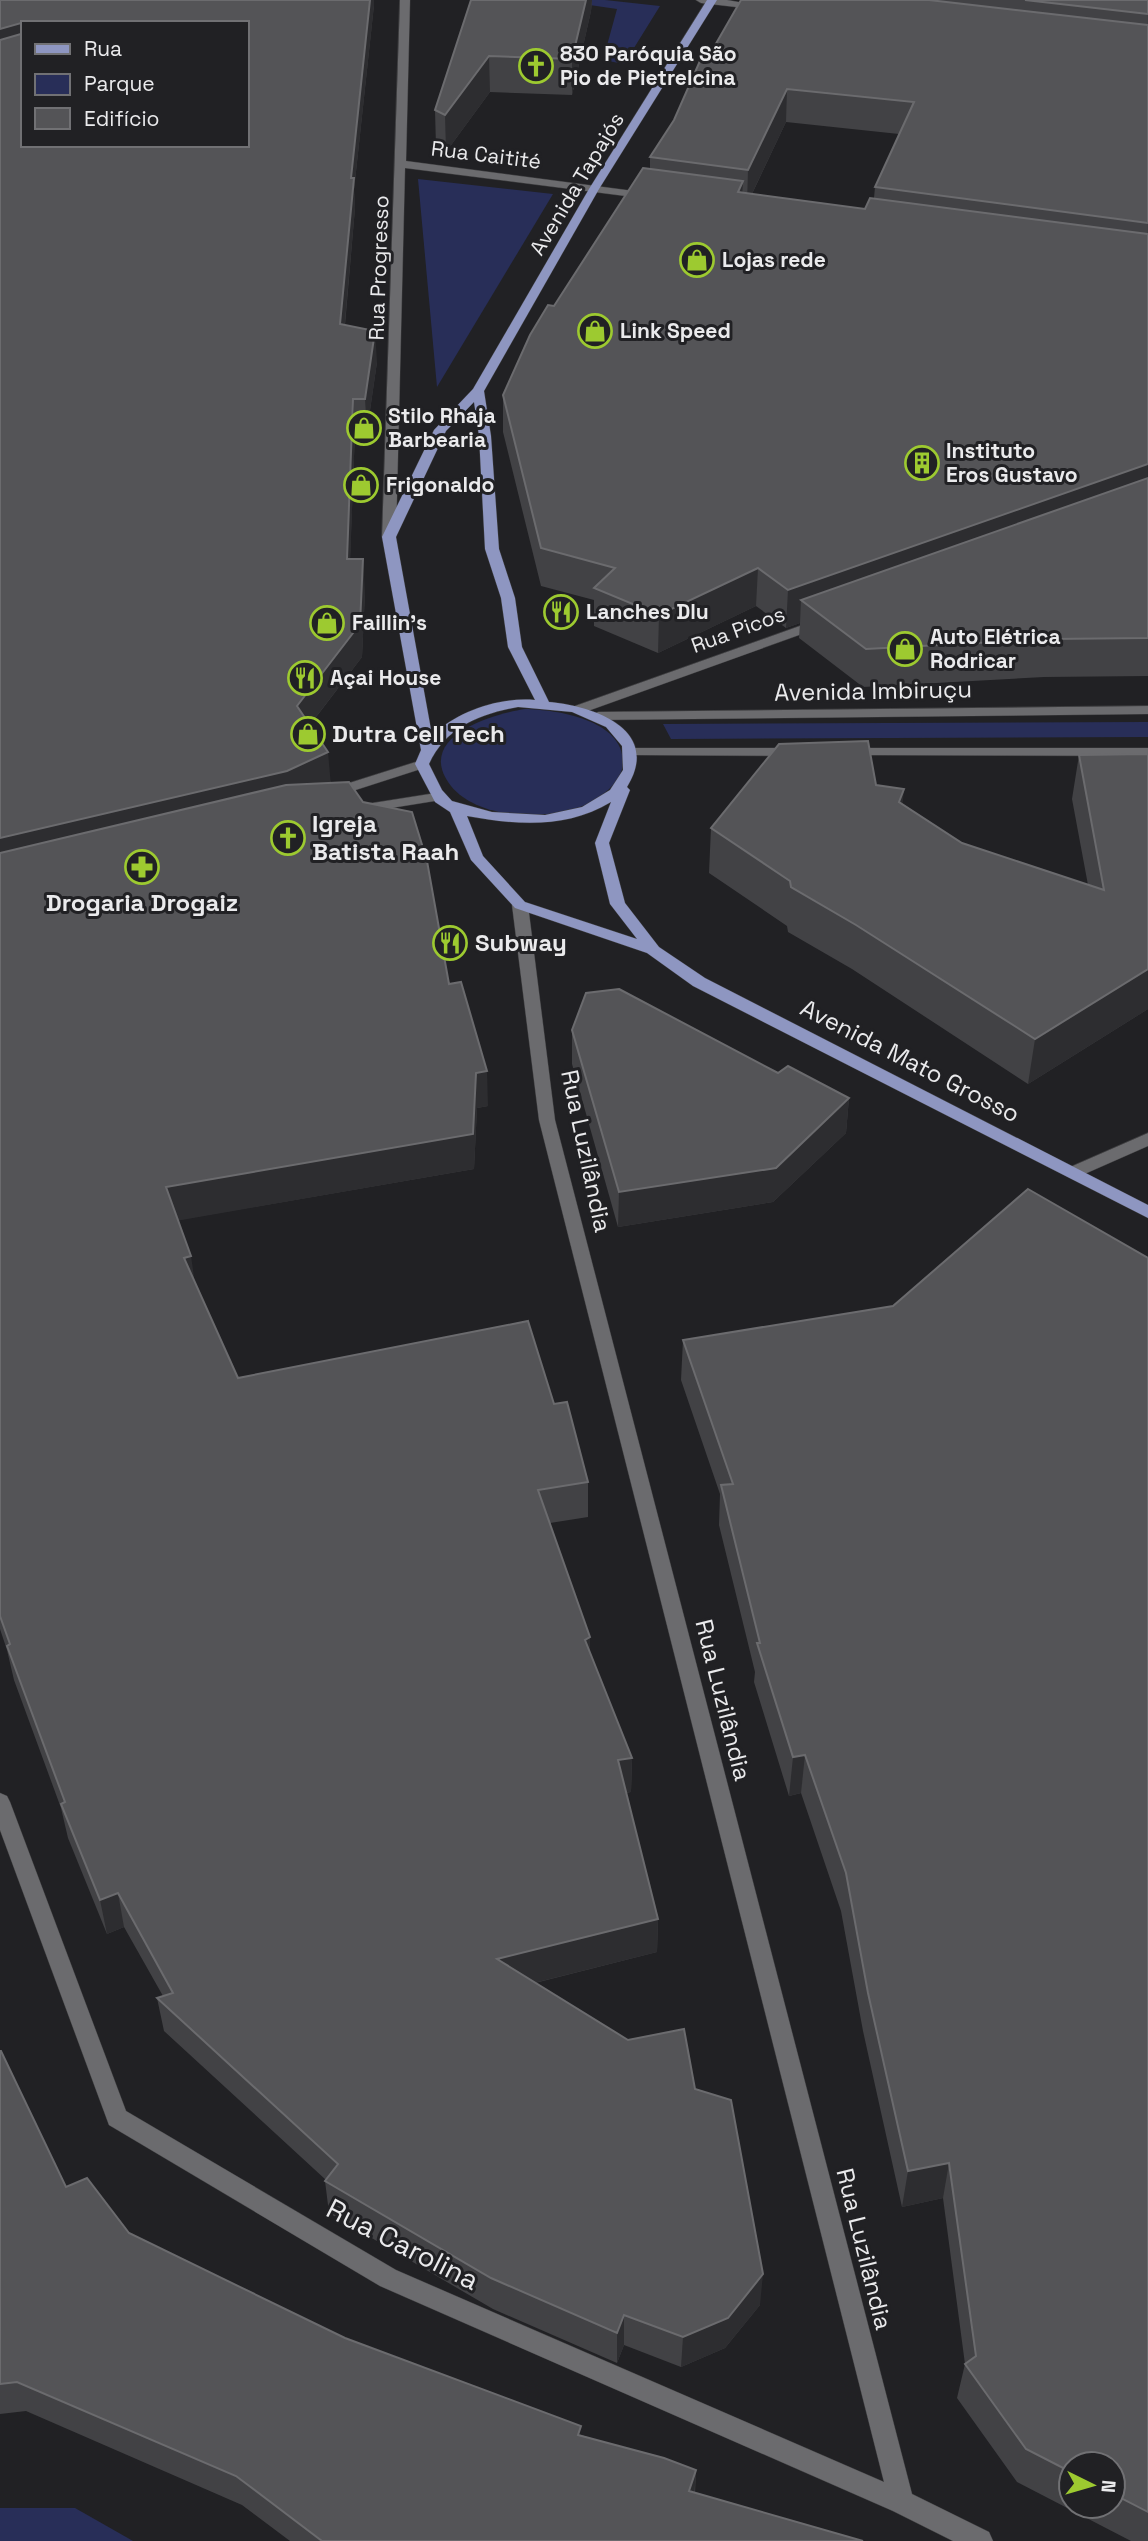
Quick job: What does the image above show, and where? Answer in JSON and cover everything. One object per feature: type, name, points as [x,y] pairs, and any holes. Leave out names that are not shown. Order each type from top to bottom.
[{"type":"main road","name":"Avenida Tapajós","points":[[389,537],[440,430],[478,391],[594,189],[708,0]]},
{"type":"main road","points":[[478,391],[485,436],[492,549],[508,598],[515,647],[543,703]]},
{"type":"main road","points":[[389,537],[427,748],[422,764],[436,797],[457,810],[513,820],[544,820],[570,816],[594,808],[614,796],[626,781]]},
{"type":"main road","points":[[427,748],[449,727],[471,714],[499,706],[543,703],[580,709],[598,716],[614,727],[626,739],[632,752],[632,767],[602,843],[618,904],[653,950]]},
{"type":"main road","points":[[457,810],[476,857],[520,905],[653,950]]},
{"type":"main road","name":"Avenida Mato Grosso","points":[[653,950],[699,982],[1148,1212]]},
{"type":"street","name":"Rua Progresso","points":[[389,537],[405,0]]},
{"type":"street","points":[[708,0],[780,9]]},
{"type":"street","name":"Rua Caitité","points":[[402,164],[664,198]]},
{"type":"street","name":"Rua Picos","points":[[580,709],[838,617]]},
{"type":"street","name":"Avenida Imbiruçu","points":[[598,716],[1148,710]]},
{"type":"street","points":[[632,752],[1148,752]]},
{"type":"street","points":[[323,797],[346,787],[422,764]]},
{"type":"street","points":[[342,810],[436,797]]},
{"type":"street","name":"Rua Luzilândia","points":[[520,905],[547,1120],[902,2502]]},
{"type":"street","points":[[1074,1172],[1148,1139]]},
{"type":"street","name":"Rua Carolina","points":[[0,1802],[117,2118],[388,2278],[902,2502],[980,2541]]},
{"type":"green space","points":[[555,0],[605,0],[660,6],[624,64],[603,60],[617,9]]},
{"type":"green space","points":[[418,179],[553,194],[437,387]]},
{"type":"green space","points":[[525,709],[570,715],[600,727],[612,736],[620,748],[623,763],[620,775],[613,785],[595,800],[579,807],[541,815],[500,812],[464,798],[451,786],[442,769],[442,754],[449,741],[477,723]]},
{"type":"green space","points":[[1148,722],[1148,737],[671,739],[663,724]]},
{"type":"green space","points":[[0,2508],[75,2508],[133,2541],[0,2541]]},
{"type":"building","points":[[0,0],[370,0],[351,178],[354,178],[340,324],[375,331],[365,399],[353,399],[347,559],[363,559],[360,624],[297,706],[328,752],[287,771],[0,838],[0,40],[21,34],[21,147],[248,147],[248,21],[21,23],[0,29]]},
{"type":"building","points":[[471,0],[586,0],[572,59],[489,56],[445,115],[435,110]]},
{"type":"building","points":[[741,0],[929,0],[1148,25],[1148,223],[875,187],[914,102],[787,89],[748,170],[650,157],[674,120],[703,54],[710,54]]},
{"type":"building","points":[[1025,0],[1148,0],[1148,14]]},
{"type":"building","points":[[643,168],[743,181],[738,192],[865,209],[870,198],[1148,234],[1148,464],[788,590],[758,568],[659,615],[594,588],[615,568],[541,548],[503,395],[530,335],[548,305],[554,306]]},
{"type":"building","points":[[1148,478],[1148,638],[1050,639],[866,649],[801,600]]},
{"type":"building","points":[[868,741],[876,785],[904,789],[899,802],[962,843],[1104,890],[1079,755],[1148,754],[1148,969],[1035,1039],[856,925],[791,887],[790,881],[711,828],[779,744]]},
{"type":"building","points":[[349,782],[363,802],[412,812],[427,861],[449,984],[461,982],[487,1071],[476,1073],[473,1134],[166,1187],[191,1256],[184,1258],[238,1378],[528,1321],[554,1404],[567,1402],[588,1482],[538,1490],[590,1637],[585,1640],[632,1758],[618,1760],[658,1919],[497,1959],[628,2040],[684,2029],[695,2089],[731,2100],[763,2274],[728,2318],[683,2337],[624,2315],[617,2333],[491,2278],[325,2181],[338,2164],[157,1998],[173,1993],[118,1893],[100,1900],[61,1804],[65,1802],[7,1646],[10,1644],[0,1616],[0,853],[286,785]]},
{"type":"building","points":[[619,989],[778,1073],[788,1066],[849,1098],[776,1168],[619,1192],[572,1030],[586,993]]},
{"type":"building","points":[[1028,1189],[1148,1258],[1148,2512],[1127,2501],[1127,2450],[1057,2450],[1057,2465],[1026,2449],[965,2364],[976,2356],[949,2163],[908,2171],[868,1993],[846,1873],[805,1755],[793,1757],[757,1643],[760,1643],[721,1485],[733,1484],[683,1340],[893,1306]]},
{"type":"building","points":[[0,2051],[66,2187],[87,2178],[129,2233],[345,2338],[581,2426],[578,2435],[664,2458],[696,2470],[689,2491],[863,2541],[322,2541],[236,2476],[17,2382],[0,2384]]},
{"type":"place","name":"830 Paróquia São Pio de Pietrelcina","points":[[536,66]]},
{"type":"place","name":"Lojas rede","points":[[697,260]]},
{"type":"place","name":"Link Speed","points":[[595,331]]},
{"type":"place","name":"Stilo Rhaja Barbearia","points":[[364,428]]},
{"type":"place","name":"Instituto Eros Gustavo","points":[[922,463]]},
{"type":"place","name":"Frigonaldo","points":[[361,485]]},
{"type":"place","name":"Lanches Dlu","points":[[561,612]]},
{"type":"place","name":"Faillin's","points":[[327,623]]},
{"type":"place","name":"Auto Elétrica Rodricar","points":[[905,649]]},
{"type":"place","name":"Açai House","points":[[305,678]]},
{"type":"place","name":"Dutra Cell Tech","points":[[308,734]]},
{"type":"place","name":"Igreja Batista Raah","points":[[288,838]]},
{"type":"place","name":"Drogaria Drogaiz","points":[[142,867]]},
{"type":"place","name":"Subway","points":[[450,943]]}]
